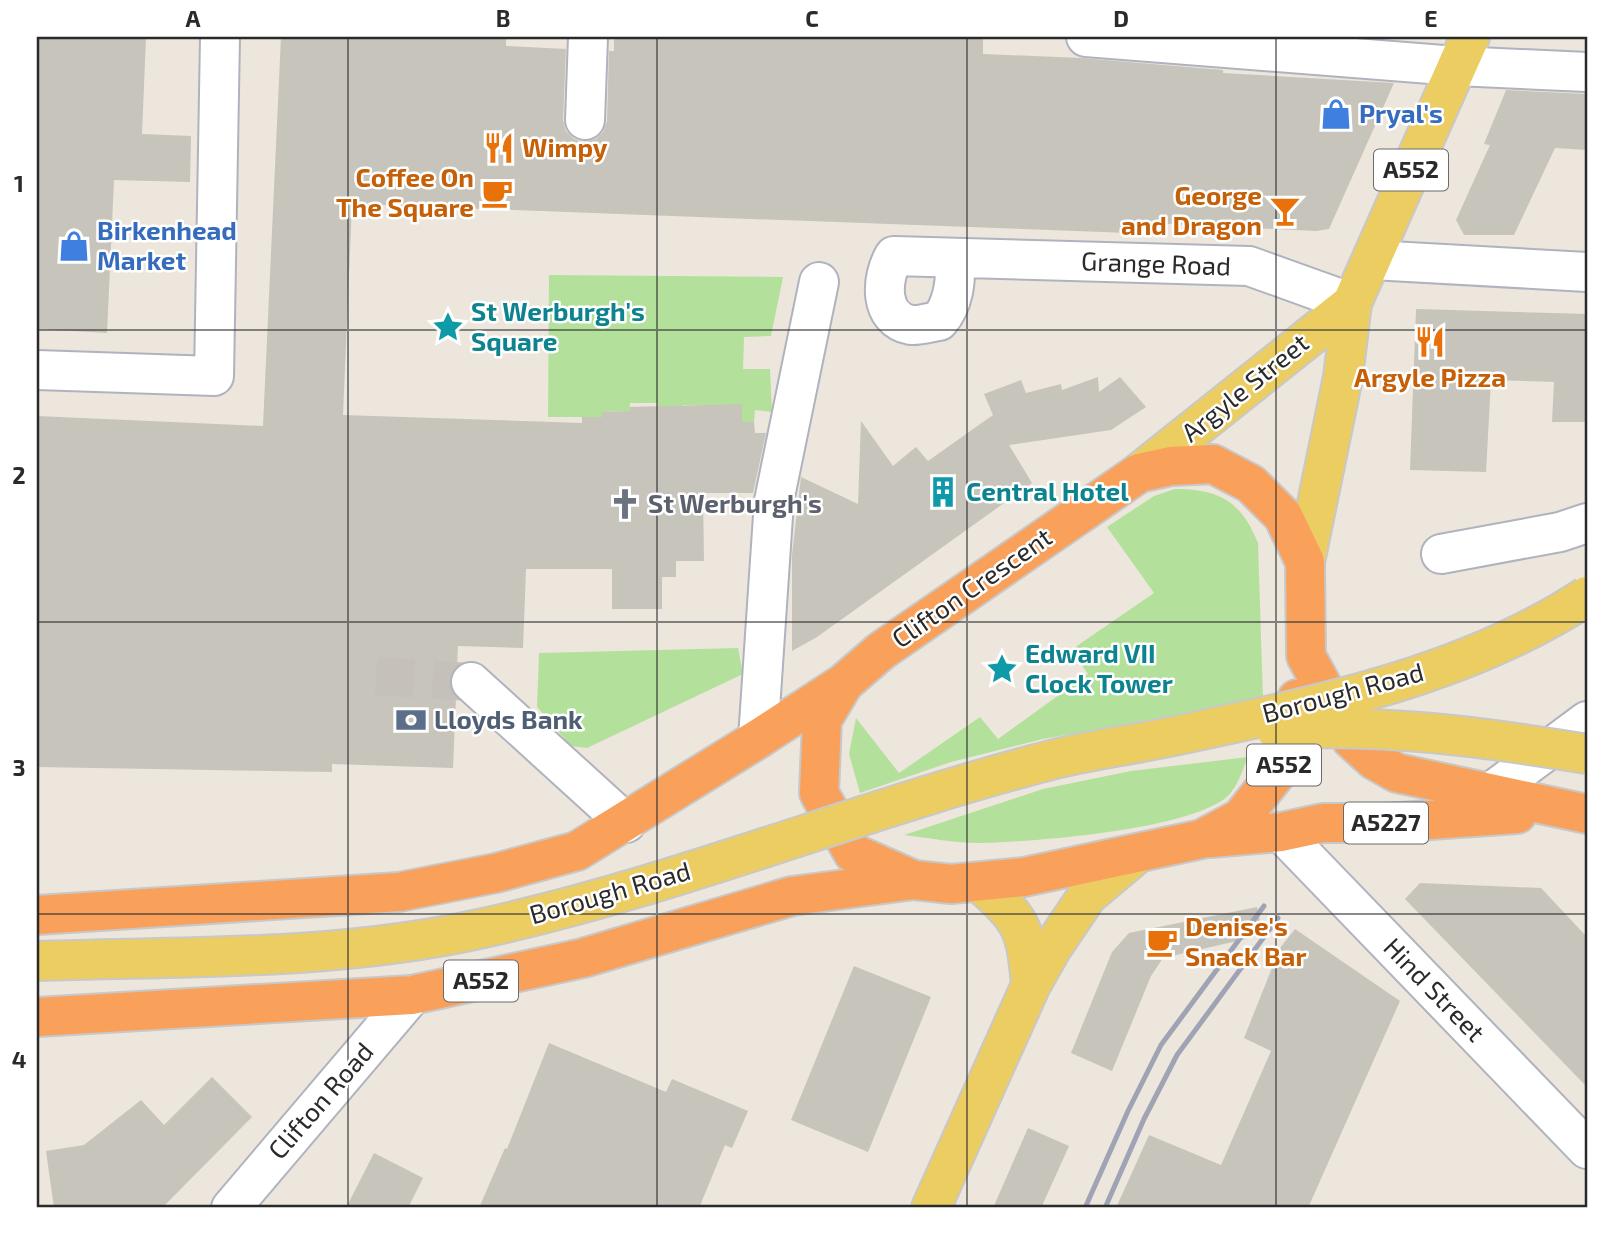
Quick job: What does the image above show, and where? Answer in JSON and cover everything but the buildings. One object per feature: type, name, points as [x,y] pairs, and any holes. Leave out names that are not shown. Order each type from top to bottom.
[{"type":"highway","name":"A552","points":[[844,683],[822,720],[819,793],[853,853],[914,880],[951,884],[1024,877],[1202,839],[1241,818],[1284,764],[1306,656],[1305,562],[1283,516],[1241,479],[1213,464],[1171,466],[1139,473]]},
{"type":"highway","name":"Clifton Crescent","points":[[844,683],[881,651],[1139,473]]},
{"type":"highway","name":"A5227","points":[[1306,656],[1351,739],[1374,760],[1397,773],[1487,795],[1579,813]]},
{"type":"highway","name":"Borough Road","points":[[37,915],[400,892],[496,873],[577,851],[626,823],[844,683]]},
{"type":"highway","name":"A5227","points":[[1202,839],[1281,832],[1323,823],[1386,823],[1579,813]]},
{"type":"highway","name":"Borough Road","points":[[37,1017],[412,995],[583,958],[792,896],[914,880]]},
{"type":"main road","name":"Argyle Street","points":[[1305,562],[1343,377],[1352,303],[1463,51]]},
{"type":"main road","name":"Argyle Street","points":[[1139,473],[1352,303]]},
{"type":"main road","name":"Borough Road","points":[[37,961],[338,951],[474,930],[591,902],[947,789],[1055,759],[1168,737],[1387,686],[1474,654],[1587,596]]},
{"type":"main road","name":"Borough Road","points":[[1168,737],[1324,727],[1480,736],[1587,754]]},
{"type":"main road","points":[[931,1208],[1031,985],[1087,897],[1138,853]]},
{"type":"main road","points":[[979,881],[1013,911],[1027,944],[1031,985]]},
{"type":"street","points":[[37,370],[214,376],[220,37]]},
{"type":"street","points":[[585,120],[588,37]]},
{"type":"street","points":[[1086,37],[1463,51],[1587,72]]},
{"type":"street","name":"Grange Road","points":[[955,258],[1249,266],[1352,303]]},
{"type":"street","points":[[1372,260],[1587,272]]},
{"type":"street","points":[[758,739],[774,501],[819,282]]},
{"type":"street","points":[[1441,554],[1560,532],[1587,523]]},
{"type":"street","points":[[471,682],[626,823]]},
{"type":"street","points":[[1487,795],[1587,721]]},
{"type":"street","name":"Hind Street","points":[[1281,832],[1587,1149]]},
{"type":"street","name":"Clifton Road","points":[[231,1208],[412,995]]},
{"type":"green space","points":[[549,275],[783,277],[771,336],[744,337],[743,369],[770,369],[772,412],[755,410],[754,422],[739,422],[708,405],[682,405],[682,414],[657,414],[657,403],[630,403],[630,411],[602,412],[602,417],[548,417]]},
{"type":"green space","points":[[1175,489],[1204,492],[1227,500],[1244,517],[1258,543],[1263,699],[1043,739],[951,762],[860,793],[849,754],[856,718],[899,773],[980,717],[998,739],[1088,674],[1071,650],[1154,593],[1107,527],[1154,496]]},
{"type":"green space","points":[[738,648],[743,674],[587,748],[571,746],[537,707],[539,653]]},
{"type":"green space","points":[[1248,757],[1238,782],[1229,795],[1210,807],[1148,825],[1071,837],[979,843],[904,835],[1043,789],[1131,771]]},
{"type":"tunnel","points":[[376,676],[471,682]]},
{"type":"railway","points":[[1085,1208],[1161,1045],[1264,906]]},
{"type":"railway","points":[[1105,1208],[1144,1119],[1177,1055],[1278,918]]},
{"type":"place","name":"Pryal's","points":[[1336,114]]},
{"type":"place","name":"Wimpy","points":[[499,148]]},
{"type":"place","name":"Coffee On The Square","points":[[497,193]]},
{"type":"place","name":"George and Dragon","points":[[1285,211]]},
{"type":"place","name":"Birkenhead Market","points":[[74,246]]},
{"type":"place","name":"St Werburgh's Square","points":[[448,327]]},
{"type":"place","name":"Argyle Pizza","points":[[1430,342]]},
{"type":"place","name":"Central Hotel","points":[[943,492]]},
{"type":"place","name":"St Werburgh's","points":[[625,504]]},
{"type":"place","name":"Edward VII Clock Tower","points":[[1002,669]]},
{"type":"place","name":"Lloyds Bank","points":[[411,720]]},
{"type":"place","name":"Denise's Snack Bar","points":[[1162,942]]}]
